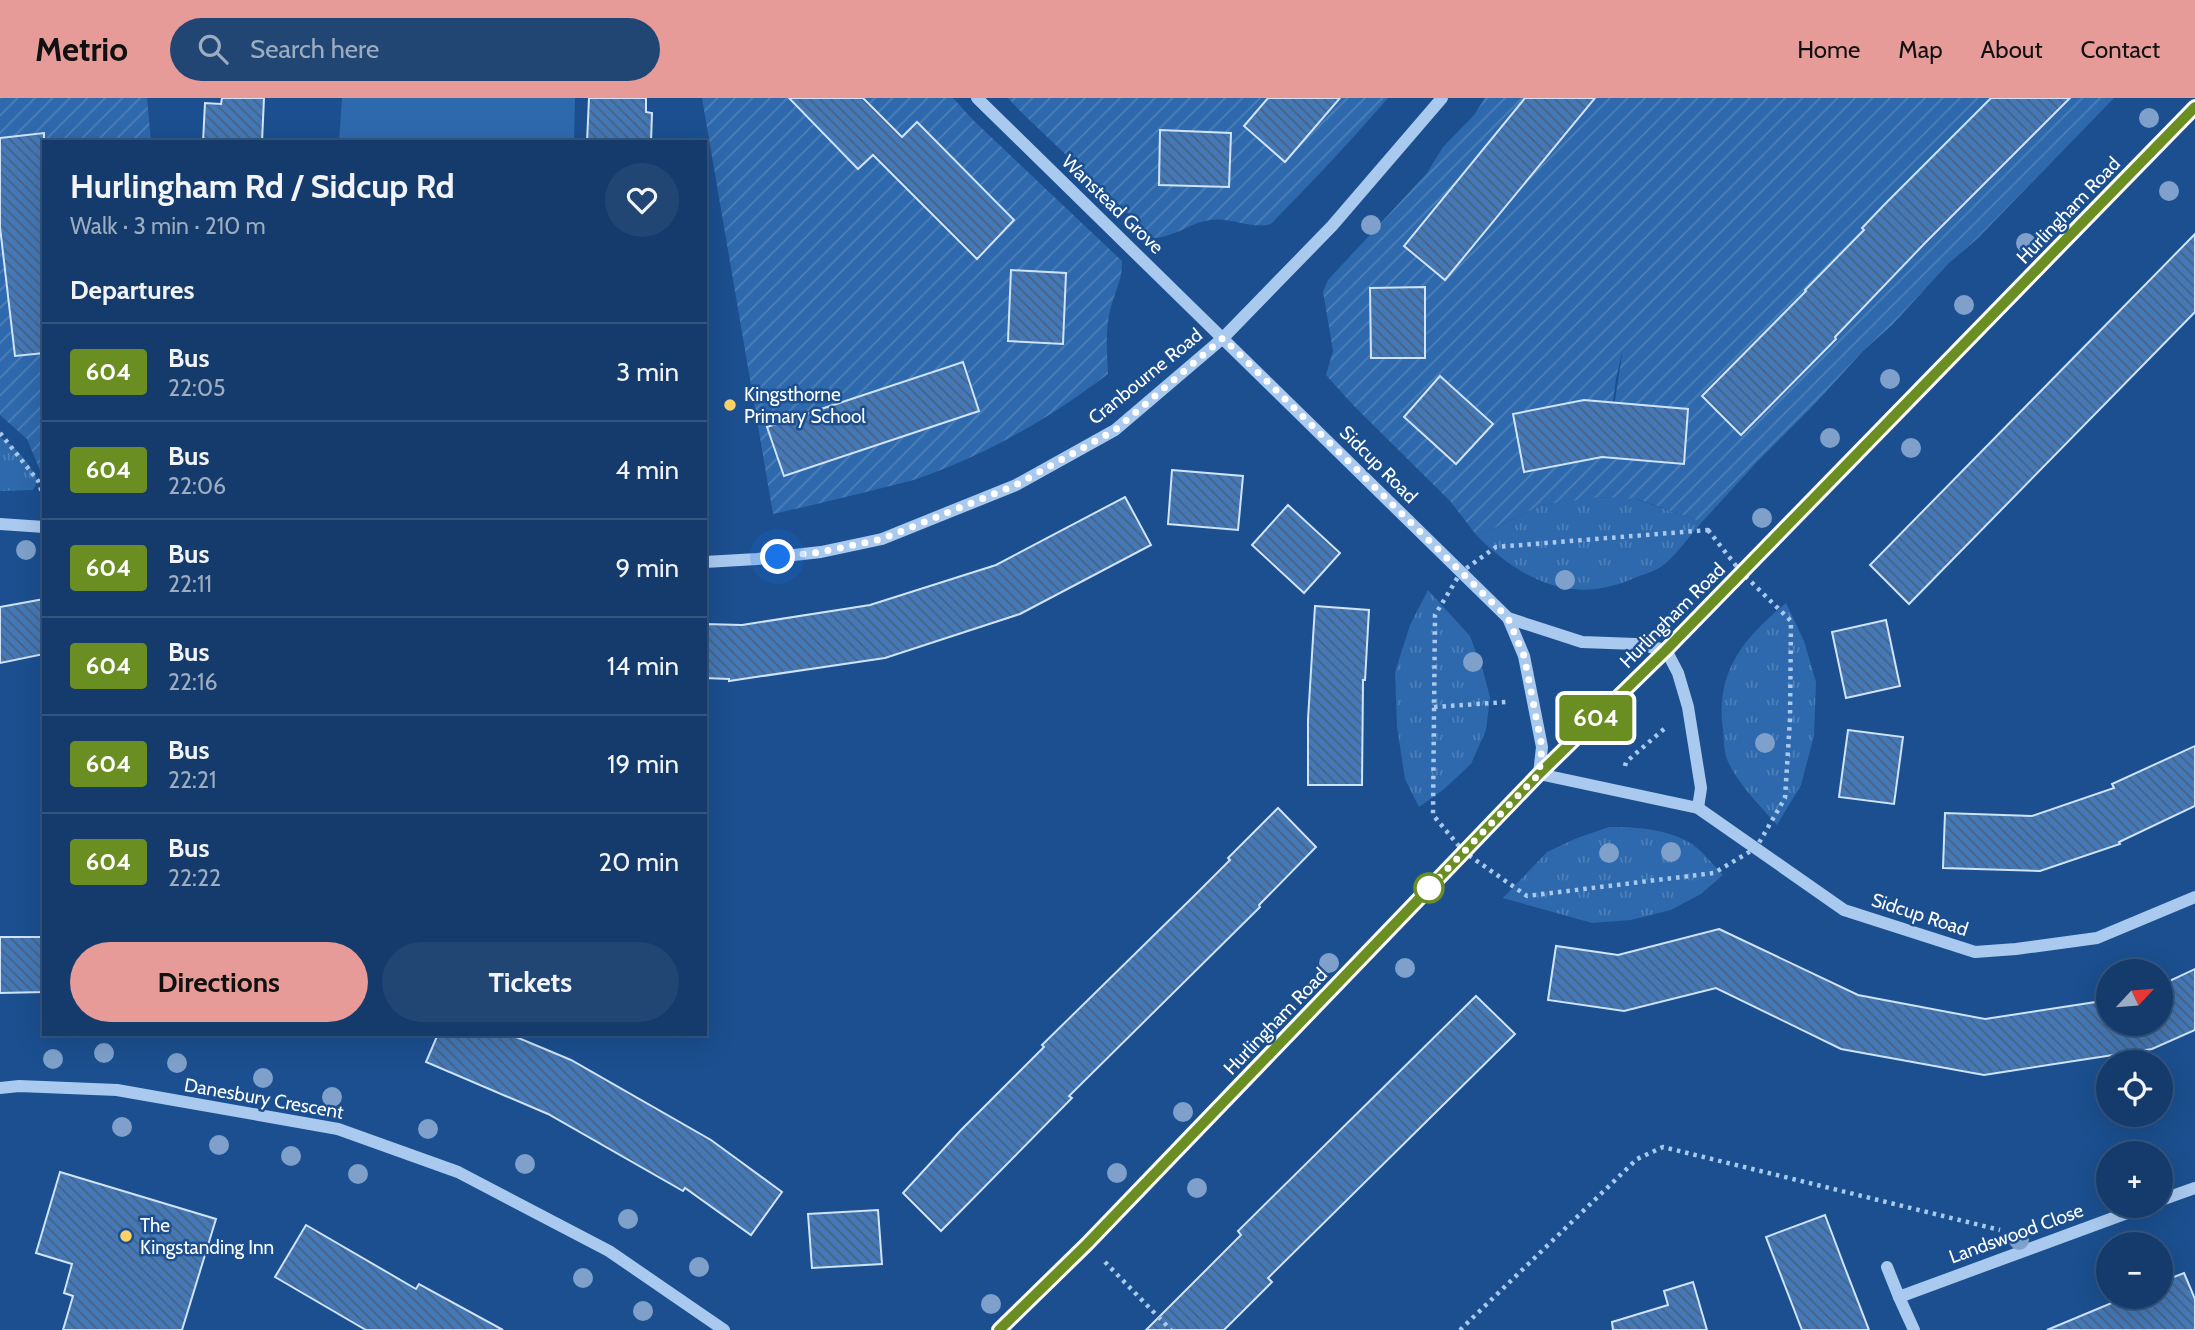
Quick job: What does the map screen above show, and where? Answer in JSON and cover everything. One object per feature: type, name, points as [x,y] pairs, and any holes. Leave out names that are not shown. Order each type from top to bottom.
[{"type":"street","name":"Wanstead Grove","points":[[977,98],[1223,338]]},
{"type":"street","name":"Cranbourne Road","points":[[707,562],[821,552],[882,539],[1016,485],[1115,430],[1223,338],[1332,226],[1442,98]]},
{"type":"street","name":"Hurlingham Road","points":[[999,1330],[1087,1244],[1539,774],[1666,650],[2195,107]]},
{"type":"street","name":"Sidcup Road","points":[[1223,338],[1508,618],[1524,656],[1542,747],[1539,774],[1698,808],[1844,910],[1975,952],[2097,937],[2195,897]]},
{"type":"street","points":[[0,524],[42,527]]},
{"type":"street","name":"Sidcup Road","points":[[1508,618],[1582,642],[1636,644],[1666,650]]},
{"type":"street","points":[[1666,650],[1678,673],[1688,707],[1701,788],[1698,808]]},
{"type":"street","name":"Danesbury Crescent","points":[[0,1088],[19,1086],[117,1090],[338,1129],[458,1172],[609,1251],[724,1330]]},
{"type":"street","points":[[2173,1196],[2195,1188]]},
{"type":"street","name":"Landswood Close","points":[[1899,1297],[2114,1218]]},
{"type":"street","points":[[1887,1267],[1913,1330]]},
{"type":"path","points":[[0,433],[39,482],[42,494]]},
{"type":"path","points":[[1741,572],[1791,621],[1790,719],[1784,798],[1756,848]]},
{"type":"path","points":[[1434,707],[1532,700]]},
{"type":"path","points":[[1622,791],[1626,762],[1688,707]]},
{"type":"path","points":[[1461,1330],[1637,1159],[1663,1147],[1999,1229],[2010,1256]]},
{"type":"path","points":[[1087,1244],[1171,1330]]},
{"type":"green space","points":[[0,98],[147,98],[151,140],[42,140],[42,475],[27,439],[0,415]]},
{"type":"green space","points":[[342,98],[575,98],[574,140],[339,140]]},
{"type":"green space","points":[[702,98],[953,98],[1122,261],[1107,326],[1108,374],[1022,431],[976,455],[911,481],[773,514]]},
{"type":"green space","points":[[1008,98],[1388,98],[1271,224],[1211,220],[1154,238]]},
{"type":"green space","points":[[1485,98],[2114,98],[1977,239],[1948,264],[1892,325],[1863,351],[1702,522],[1637,499],[1599,497],[1542,505],[1477,536],[1450,501],[1326,375],[1333,351],[1323,292],[1328,280],[1427,173],[1443,147],[1474,115]],"holes":[[[1623,348],[1607,453],[1616,379]]]},
{"type":"green space","points":[[0,437],[18,451],[31,468],[38,481],[33,490],[0,491]]},
{"type":"green space","points":[[1593,497],[1633,498],[1702,522],[1659,568],[1614,585],[1592,589],[1571,589],[1531,577],[1513,566],[1477,536],[1542,505]]},
{"type":"green space","points":[[1428,590],[1470,636],[1490,697],[1486,730],[1471,764],[1443,790],[1419,807],[1405,779],[1397,727],[1395,672],[1410,625]]},
{"type":"green space","points":[[1786,603],[1804,641],[1816,682],[1814,736],[1801,785],[1777,825],[1744,787],[1728,762],[1724,746],[1722,709],[1723,691],[1735,658],[1757,630]]},
{"type":"green space","points":[[1609,827],[1643,829],[1677,836],[1696,847],[1723,875],[1701,894],[1671,910],[1631,920],[1592,923],[1503,898],[1547,852]]},
{"type":"building","points":[[222,98],[264,98],[262,140],[203,140],[205,103],[221,104]]},
{"type":"building","points":[[589,98],[646,98],[646,112],[652,113],[651,140],[587,140]]},
{"type":"building","points":[[789,98],[863,98],[902,137],[917,122],[1014,220],[977,259],[873,155],[858,169]]},
{"type":"building","points":[[1268,98],[1340,98],[1285,162],[1244,126]]},
{"type":"building","points":[[1525,98],[1595,98],[1445,280],[1404,246]]},
{"type":"building","points":[[1991,98],[2070,98],[1925,243],[1836,339],[1741,435],[1702,396],[1806,291],[1885,204]]},
{"type":"building","points":[[1160,130],[1231,133],[1229,187],[1159,185]]},
{"type":"building","points":[[44,133],[42,353],[15,356],[0,227],[0,138]]},
{"type":"building","points":[[2195,234],[2195,312],[1909,604],[1870,565]]},
{"type":"building","points":[[1011,270],[1066,273],[1063,344],[1008,341]]},
{"type":"building","points":[[1425,287],[1425,358],[1371,358],[1370,288]]},
{"type":"building","points":[[963,362],[979,411],[784,476],[767,427]]},
{"type":"building","points":[[1440,376],[1493,424],[1456,464],[1404,417]]},
{"type":"building","points":[[1584,400],[1688,409],[1684,464],[1602,457],[1524,472],[1513,414]]},
{"type":"building","points":[[1172,470],[1243,476],[1238,530],[1168,524]]},
{"type":"building","points":[[1125,497],[1151,545],[1020,614],[885,658],[729,681],[707,678],[707,624],[742,625],[870,605],[996,565]]},
{"type":"building","points":[[1288,505],[1340,553],[1304,593],[1252,545]]},
{"type":"building","points":[[42,599],[42,654],[0,663],[0,607]]},
{"type":"building","points":[[1315,606],[1369,610],[1363,680],[1362,785],[1308,785],[1308,719]]},
{"type":"building","points":[[1886,620],[1900,686],[1846,698],[1832,632]]},
{"type":"building","points":[[1848,730],[1903,737],[1894,804],[1839,797]]},
{"type":"building","points":[[2195,746],[2195,806],[2119,842],[2120,844],[2040,871],[1943,868],[1945,813],[2032,816],[2114,788],[2112,784]]},
{"type":"building","points":[[1278,808],[1316,847],[1260,907],[1069,1096],[1072,1098],[941,1231],[903,1193],[1044,1047],[1042,1045],[1230,860],[1228,858]]},
{"type":"building","points":[[1719,929],[1858,995],[1985,1019],[2096,1002],[2096,1036],[2174,1036],[2174,979],[2195,969],[2195,1030],[2152,1049],[2096,1050],[2096,1058],[1984,1075],[1841,1049],[1716,988],[1624,1011],[1548,1000],[1556,946],[1618,955]]},
{"type":"building","points":[[0,937],[42,937],[42,992],[0,993]]},
{"type":"building","points":[[1476,996],[1515,1034],[1268,1278],[1272,1282],[1224,1330],[1146,1330],[1241,1235],[1238,1231]]},
{"type":"building","points":[[437,1036],[514,1036],[571,1060],[711,1140],[782,1192],[751,1235],[685,1188],[683,1191],[548,1114],[426,1062]]},
{"type":"building","name":"The Kingstanding Inn","points":[[60,1172],[216,1219],[182,1330],[63,1330],[73,1296],[64,1293],[72,1264],[36,1253]]},
{"type":"building","points":[[878,1210],[882,1264],[812,1268],[808,1214]]},
{"type":"building","points":[[1825,1215],[1869,1330],[1802,1330],[1766,1237]]},
{"type":"building","points":[[306,1225],[416,1289],[419,1284],[503,1330],[366,1330],[275,1277]]},
{"type":"building","points":[[2184,1273],[2195,1299],[2195,1330],[2047,1330],[2097,1309],[2173,1309],[2173,1277]]},
{"type":"building","points":[[1693,1282],[1707,1330],[1613,1330],[1612,1322],[1668,1305],[1664,1291]]},
{"type":"bus line","name":"604","points":[[999,1330],[1087,1244],[1539,774],[1666,650],[2195,107]]},
{"type":"place","name":"Kingsthorne Primary School","points":[[730,405]]},
{"type":"place","name":"The Kingstanding Inn","points":[[126,1236]]},
{"type":"route","points":[[778,557],[821,552],[882,539],[1016,485],[1115,430],[1223,338],[1508,618],[1524,656],[1542,747],[1539,774],[1426,891],[1429,888]]}]
